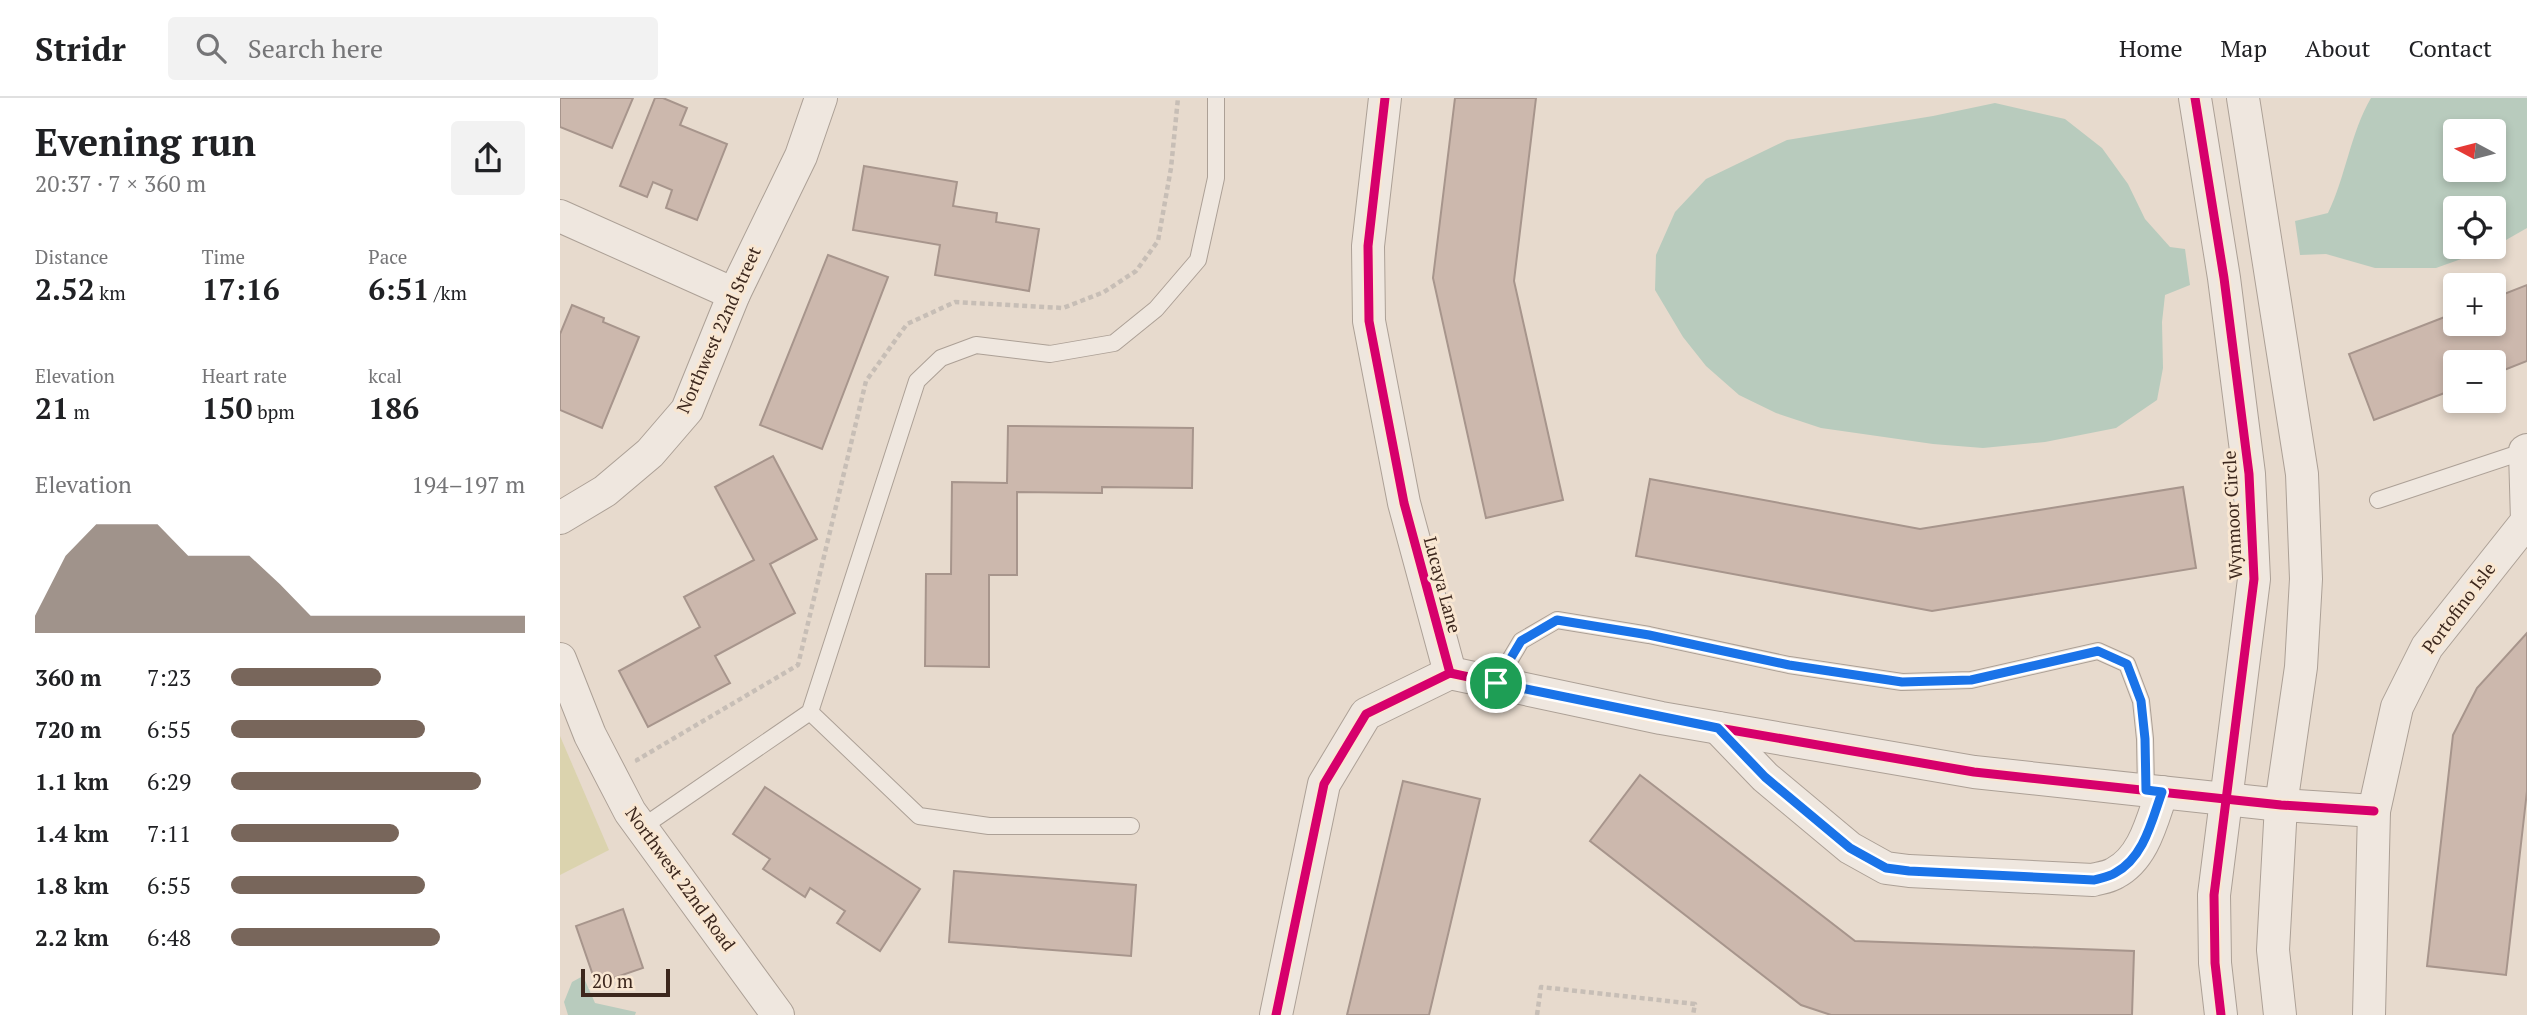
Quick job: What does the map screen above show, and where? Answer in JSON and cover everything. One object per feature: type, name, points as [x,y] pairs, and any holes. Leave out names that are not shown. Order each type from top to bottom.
[{"type":"street","name":"Northwest 22nd Street","points":[[560,518],[605,491],[650,453],[687,410],[734,294],[801,156],[821,98]]},
{"type":"street","name":"Lucaya Lane","points":[[1385,98],[1368,246],[1369,321],[1404,503],[1450,673]]},
{"type":"street","name":"Wynmoor Circle","points":[[2195,98],[2224,278],[2249,474],[2254,579],[2214,895],[2215,963],[2221,1015]]},
{"type":"street","points":[[2243,98],[2302,474],[2306,579],[2301,655],[2281,805],[2273,950],[2280,1015]]},
{"type":"street","points":[[560,216],[734,294]]},
{"type":"street","name":"Portofino Isle","points":[[2370,1015],[2374,811],[2397,707],[2427,647],[2527,521],[2526,450]]},
{"type":"street","name":"Northwest 22nd Road","points":[[560,659],[590,735],[630,812],[778,1015]]},
{"type":"street","points":[[1276,1015],[1324,784],[1366,714],[1450,673],[1718,728],[1974,772],[2281,805],[2374,811]]},
{"type":"street","points":[[1718,728],[1765,777],[1850,848],[1886,868],[2094,880],[2116,873],[2135,856],[2146,836],[2154,791]]},
{"type":"lane","points":[[641,828],[810,712],[917,382],[941,358],[976,345],[1050,354],[1114,343],[1156,310],[1198,260],[1216,178],[1216,98]]},
{"type":"lane","points":[[2378,500],[2526,450]]},
{"type":"lane","points":[[1496,683],[1521,641],[1557,620],[1649,635],[1789,665],[1902,682],[1971,680],[2098,651],[2127,664],[2141,701],[2154,791]]},
{"type":"lane","points":[[810,712],[919,816],[989,826],[1131,826]]},
{"type":"path","points":[[1537,1015],[1541,987],[1695,1004],[1693,1015]]},
{"type":"shaded area","points":[[2371,98],[2527,98],[2527,228],[2506,240],[2506,196],[2443,196],[2443,259],[2461,259],[2436,268],[2375,268],[2326,254],[2300,255],[2295,221],[2328,213],[2353,140]]},
{"type":"shaded area","points":[[1995,103],[2065,119],[2102,148],[2128,184],[2145,219],[2170,247],[2185,249],[2190,285],[2165,295],[2162,322],[2163,368],[2157,400],[2116,428],[2045,442],[1983,448],[1933,444],[1821,428],[1776,413],[1739,395],[1706,366],[1683,337],[1655,290],[1656,255],[1675,212],[1706,179],[1787,140]]},
{"type":"shaded area","points":[[560,736],[609,850],[560,875]]},
{"type":"shaded area","points":[[583,976],[595,1003],[636,1012],[635,1015],[568,1015],[564,1002],[572,982]]},
{"type":"building","points":[[560,98],[633,98],[612,148],[560,127]]},
{"type":"building","points":[[655,98],[663,98],[687,108],[680,125],[727,144],[697,220],[666,208],[672,190],[653,182],[647,197],[620,186]]},
{"type":"building","points":[[1455,98],[1536,98],[1514,281],[1563,500],[1486,518],[1433,278]]},
{"type":"building","points":[[864,166],[957,182],[953,206],[997,213],[996,222],[1039,229],[1029,291],[935,275],[940,245],[853,230]]},
{"type":"building","points":[[828,255],[888,277],[822,449],[760,425]]},
{"type":"building","points":[[2527,285],[2527,361],[2506,369],[2506,350],[2443,350],[2443,394],[2374,420],[2349,354],[2443,318],[2443,336],[2506,336],[2506,293]]},
{"type":"building","points":[[572,305],[639,337],[602,428],[560,410],[560,334]]},
{"type":"building","points":[[1008,426],[1193,428],[1192,488],[1102,487],[1102,493],[1017,492],[1017,575],[989,575],[989,667],[925,666],[926,574],[951,574],[952,482],[1007,483]]},
{"type":"building","points":[[773,456],[817,539],[770,564],[795,613],[715,656],[730,683],[648,727],[619,671],[700,627],[684,597],[754,560],[715,487]]},
{"type":"building","points":[[1650,479],[1920,529],[2183,487],[2196,568],[1932,611],[1636,556]]},
{"type":"building","points":[[2527,633],[2527,791],[2506,975],[2427,966],[2453,735],[2477,688]]},
{"type":"building","points":[[1640,775],[1855,941],[2134,951],[2132,1015],[1831,1015],[1801,1005],[1590,841]]},
{"type":"building","points":[[1403,781],[1480,799],[1429,1015],[1347,1015]]},
{"type":"building","points":[[765,787],[920,889],[880,951],[837,923],[845,911],[810,888],[805,897],[763,869],[770,859],[733,834]]},
{"type":"building","points":[[954,871],[1136,885],[1131,956],[949,942]]},
{"type":"building","points":[[623,909],[643,968],[596,984],[576,926]]},
{"type":"cycle path","points":[[1276,1015],[1324,784],[1366,714],[1450,673],[1404,503],[1369,321],[1368,246],[1385,98]]},
{"type":"cycle path","points":[[2195,98],[2224,278],[2249,474],[2254,579],[2214,895],[2215,963],[2221,1015]]},
{"type":"cycle path","points":[[1450,673],[1661,718],[1974,772],[2281,805],[2374,811]]},
{"type":"route","points":[[1557,620],[1649,635],[1789,665],[1902,682],[1971,680],[2098,651],[2127,664],[2141,701],[2146,790],[2162,792],[2146,836],[2135,856],[2116,873],[2094,880],[1886,868],[1850,848],[1765,777],[1718,728],[1496,683],[1521,641],[1557,620]]}]
